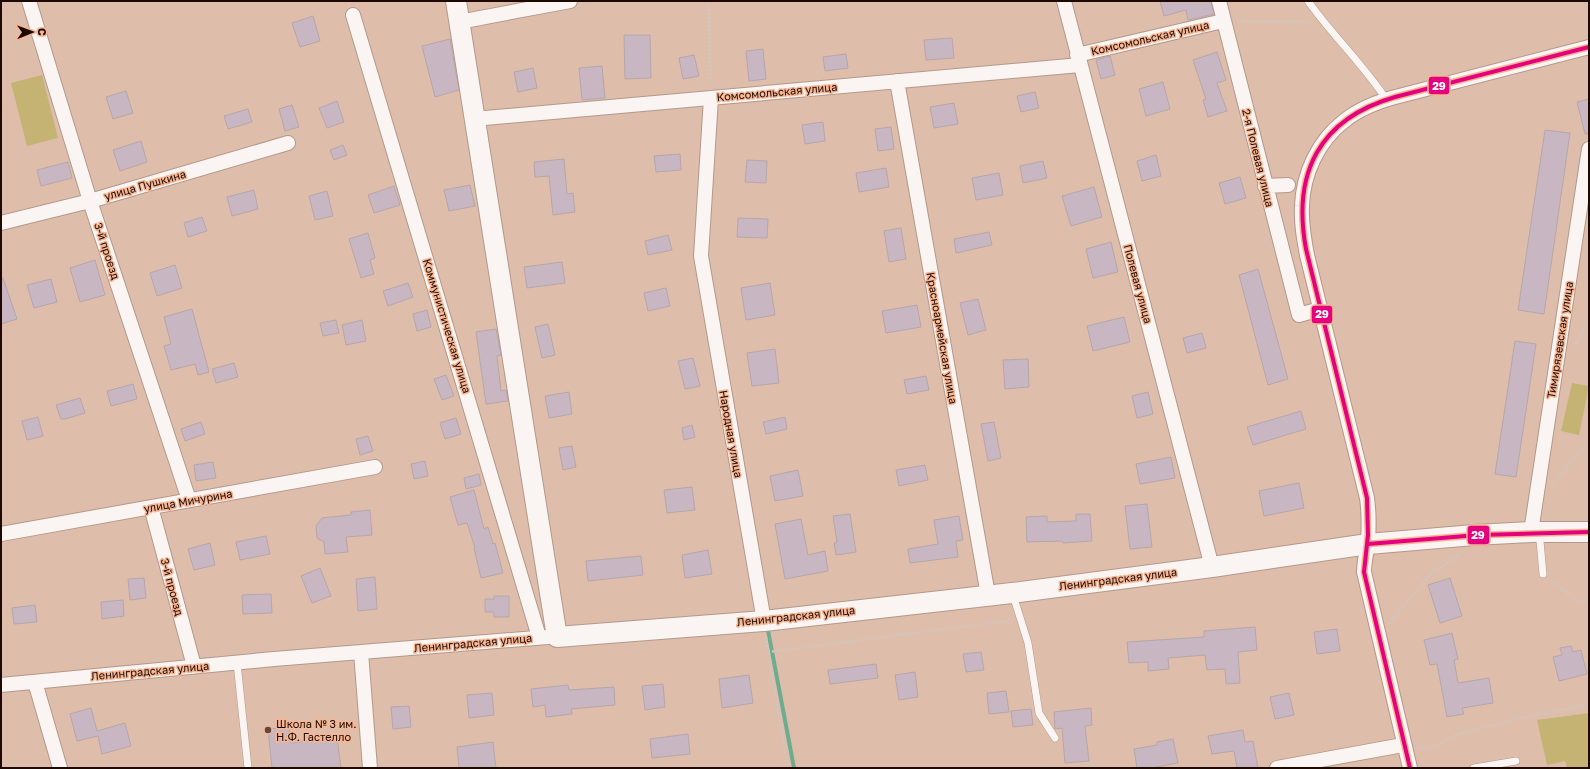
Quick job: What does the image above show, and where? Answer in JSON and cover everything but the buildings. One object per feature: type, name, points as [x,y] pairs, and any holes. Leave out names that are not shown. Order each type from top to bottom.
[{"type":"street","name":"3-й проезд","points":[[28,1],[90,201],[189,500]]},
{"type":"street","points":[[456,1],[548,637]]},
{"type":"street","points":[[459,22],[570,1]]},
{"type":"street","name":"Полевая улица","points":[[1064,1],[1212,567]]},
{"type":"street","name":"2-я Полевая улица","points":[[1218,1],[1299,315],[1320,309]]},
{"type":"street","name":"Коммунистическая улица","points":[[353,15],[548,637]]},
{"type":"street","name":"Комсомольская улица","points":[[474,119],[897,81],[1079,60],[1223,21]]},
{"type":"street","points":[[1410,768],[1403,745],[1364,572],[1364,561],[1368,544],[1368,498],[1307,255],[1302,227],[1304,187],[1310,167],[1319,149],[1330,133],[1344,120],[1364,109],[1386,100],[1589,47]]},
{"type":"street","name":"Красноармейская улица","points":[[897,81],[988,595]]},
{"type":"street","name":"Народная улица","points":[[711,98],[700,256],[764,621]]},
{"type":"street","name":"улица Пушкина","points":[[1,223],[90,201],[288,143]]},
{"type":"street","name":"Тимирязевская улица","points":[[1536,532],[1535,508],[1589,149]]},
{"type":"street","points":[[1265,186],[1288,185]]},
{"type":"street","name":"улица Мичурина","points":[[1,534],[375,467]]},
{"type":"street","name":"3-й проезд","points":[[151,507],[194,666]]},
{"type":"street","name":"Ленинградская улица","points":[[1,685],[237,662],[764,621],[988,595],[1014,598],[1368,544],[1474,535],[1536,532],[1589,532]]},
{"type":"street","points":[[361,652],[370,768]]},
{"type":"street","points":[[35,682],[60,768]]},
{"type":"street","points":[[1277,768],[1403,745]]},
{"type":"lane","points":[[1308,1],[1324,23],[1377,86],[1386,100]]},
{"type":"lane","points":[[1536,532],[1540,541],[1543,574]]},
{"type":"lane","points":[[1014,598],[1028,643],[1039,713],[1055,738]]},
{"type":"lane","points":[[237,662],[248,768]]},
{"type":"lane","points":[[1474,768],[1516,761]]},
{"type":"path","points":[[709,1],[711,98]]},
{"type":"path","points":[[1223,21],[1324,23]]},
{"type":"path","points":[[1535,508],[1589,440]]},
{"type":"path","points":[[1379,634],[1396,618],[1432,573],[1463,552]]},
{"type":"path","points":[[1543,574],[1576,600],[1589,603]]},
{"type":"path","points":[[771,652],[1008,621],[1014,598]]},
{"type":"path","points":[[764,621],[771,652],[773,681],[788,768]]},
{"type":"path","points":[[1403,745],[1429,749],[1458,734],[1521,718],[1589,704]]},
{"type":"shaded area","points":[[42,75],[58,138],[27,146],[11,83]]},
{"type":"shaded area","points":[[1572,383],[1589,386],[1579,435],[1561,431]]},
{"type":"shaded area","points":[[1589,713],[1589,768],[1567,768],[1565,761],[1547,765],[1537,720]]},
{"type":"waterway","points":[[767,625],[794,768]]},
{"type":"transit line","name":"29","points":[[1410,768],[1364,572],[1368,535],[1367,498],[1306,249],[1303,222],[1303,196],[1308,173],[1317,153],[1330,135],[1347,119],[1369,107],[1395,97],[1589,47]]},
{"type":"transit line","name":"29","points":[[1368,544],[1478,535],[1589,532]]},
{"type":"place","name":"Школа № 3 им. Н.Ф. Гастелло","points":[[268,730]]}]
